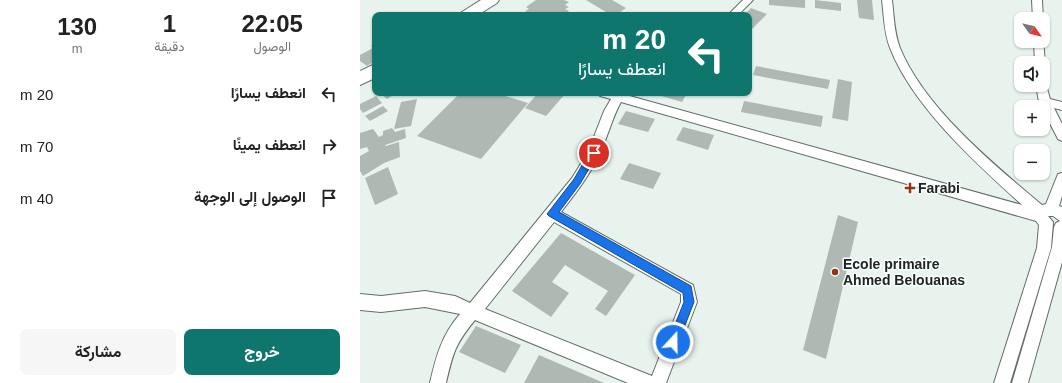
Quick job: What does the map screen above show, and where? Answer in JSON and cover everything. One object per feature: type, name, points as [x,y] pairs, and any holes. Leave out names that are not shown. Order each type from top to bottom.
[{"type":"main road","points":[[472,12],[492,0]]},
{"type":"main road","points":[[360,79],[372,72]]},
{"type":"street","points":[[736,12],[748,0]]},
{"type":"street","points":[[887,0],[895,47],[908,75],[933,108],[964,142],[1011,187],[1052,218],[1059,247],[1020,383]]},
{"type":"street","points":[[1037,0],[1038,12]]},
{"type":"street","points":[[438,383],[444,355],[455,332],[472,310],[494,287],[587,167],[610,111],[619,96]]},
{"type":"street","points":[[624,96],[1052,218]]},
{"type":"street","points":[[1050,103],[1062,106]]},
{"type":"street","points":[[1050,112],[1062,136]]},
{"type":"street","points":[[1002,383],[1044,248],[1062,178]]},
{"type":"street","points":[[552,214],[688,290],[689,302],[658,383]]},
{"type":"street","points":[[360,302],[381,304],[425,299],[455,304],[648,383]]},
{"type":"building","points":[[536,0],[564,0],[569,2],[565,5],[569,7],[565,9],[569,11],[568,12],[527,12],[525,11],[529,9],[526,7]]},
{"type":"building","points":[[586,0],[612,0],[626,8],[620,12],[606,12]]},
{"type":"building","points":[[769,0],[805,0],[805,8],[769,5]]},
{"type":"building","points":[[815,0],[841,3],[841,11],[815,8]]},
{"type":"building","points":[[857,0],[872,0],[874,20],[859,18]]},
{"type":"building","points":[[751,8],[767,14],[752,29],[752,12],[747,12]]},
{"type":"building","points":[[372,49],[372,63],[367,66],[360,61],[360,55]]},
{"type":"building","points":[[756,66],[830,80],[828,89],[753,75]]},
{"type":"building","points":[[838,79],[852,82],[848,121],[832,118]]},
{"type":"building","points":[[376,96],[382,103],[363,113],[360,109],[360,104]]},
{"type":"building","points":[[384,96],[392,96],[387,99]]},
{"type":"building","points":[[457,96],[506,96],[528,103],[481,159],[417,136]]},
{"type":"building","points":[[535,96],[563,96],[546,116],[525,108]]},
{"type":"building","points":[[661,96],[685,96],[682,102]]},
{"type":"building","points":[[417,99],[411,126],[394,129],[401,102]]},
{"type":"building","points":[[744,101],[823,116],[821,127],[741,112]]},
{"type":"building","points":[[383,106],[388,111],[370,121],[365,116]]},
{"type":"building","points":[[626,111],[655,119],[648,132],[618,124]]},
{"type":"building","points":[[683,127],[714,135],[708,150],[676,140]]},
{"type":"building","points":[[392,128],[395,132],[405,129],[406,138],[385,145],[399,142],[400,157],[384,163],[363,176],[360,171],[360,156],[369,151],[367,147],[360,149],[360,133],[373,129],[379,137],[383,135],[383,131]]},
{"type":"building","points":[[629,163],[661,173],[653,189],[620,179]]},
{"type":"building","points":[[388,167],[398,194],[375,205],[365,178]]},
{"type":"building","points":[[838,215],[858,222],[826,359],[803,350]]},
{"type":"building","points":[[561,233],[635,275],[606,316],[595,309],[608,291],[565,265],[552,282],[569,293],[551,317],[512,291]]},
{"type":"building","points":[[476,326],[521,345],[505,373],[459,352]]},
{"type":"building","points":[[539,355],[604,383],[524,383]]},
{"type":"place","name":"Farabi","points":[[910,188]]},
{"type":"place","name":"Ecole primaire Ahmed Belouanas","points":[[835,272]]},
{"type":"route","points":[[594,153],[577,182],[552,214],[688,290],[689,302],[673,342]]}]
